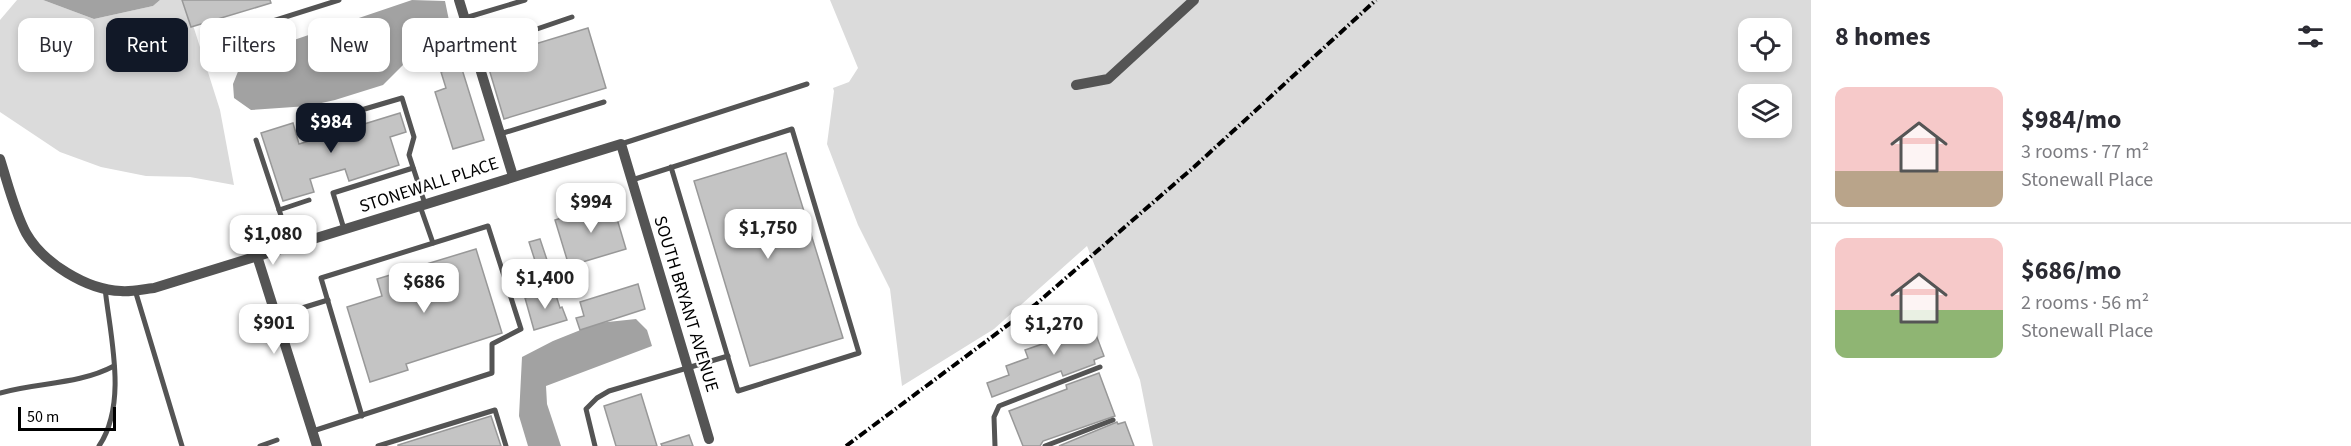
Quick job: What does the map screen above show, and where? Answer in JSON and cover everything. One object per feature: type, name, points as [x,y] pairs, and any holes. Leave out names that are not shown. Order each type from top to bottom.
[{"type":"street","points":[[459,0],[465,18]]},
{"type":"street","points":[[1076,85],[1108,79],[1194,0]]},
{"type":"street","points":[[482,72],[513,176]]},
{"type":"street","name":"STONEWALL PLACE","points":[[0,162],[17,214],[28,236],[46,258],[96,287],[120,291],[154,288],[621,144]]},
{"type":"street","name":"SOUTH BRYANT AVENUE","points":[[621,144],[710,442]]},
{"type":"street","points":[[257,256],[317,446]]},
{"type":"lane","points":[[282,18],[339,0]]},
{"type":"lane","points":[[465,18],[525,0]]},
{"type":"lane","points":[[538,29],[572,17]]},
{"type":"lane","points":[[621,144],[807,84]]},
{"type":"lane","points":[[317,123],[402,98],[414,137],[409,156],[433,243]]},
{"type":"lane","points":[[500,134],[604,102]]},
{"type":"lane","points":[[632,180],[671,167],[792,129],[859,353],[738,391],[671,167]]},
{"type":"lane","points":[[256,140],[291,246]]},
{"type":"lane","points":[[344,229],[333,193],[413,168]]},
{"type":"lane","points":[[279,210],[309,200]]},
{"type":"lane","points":[[313,431],[362,416],[492,373],[492,345],[522,329],[488,226],[321,278],[362,416]]},
{"type":"lane","points":[[99,446],[109,429],[115,386],[105,288]]},
{"type":"lane","points":[[135,290],[182,446]]},
{"type":"lane","points":[[276,316],[328,300]]},
{"type":"lane","points":[[595,446],[586,409],[597,398],[609,391],[728,356]]},
{"type":"lane","points":[[0,393],[23,386],[76,380],[114,366]]},
{"type":"lane","points":[[995,446],[994,417],[999,406],[1100,368]]},
{"type":"lane","points":[[378,446],[495,410],[506,446]]},
{"type":"lane","points":[[1045,446],[1113,420]]},
{"type":"lane","points":[[260,446],[277,440]]},
{"type":"shaded area","points":[[17,0],[43,0],[91,18],[18,18],[18,72],[94,72],[94,19],[153,6],[160,0],[185,0],[200,47],[200,72],[208,72],[220,110],[234,185],[190,177],[146,176],[101,167],[60,152],[0,112],[0,20]]},
{"type":"shaded area","points":[[43,0],[160,0],[153,6],[91,18]]},
{"type":"shaded area","points":[[412,0],[445,1],[448,18],[402,18],[402,66],[383,85],[308,106],[251,110],[234,98],[233,84],[238,72],[296,72],[296,39],[308,35],[308,72],[390,72],[390,18],[359,18]]},
{"type":"shaded area","points":[[830,0],[1811,0],[1811,446],[1153,446],[1140,380],[1087,246],[994,329],[902,386],[890,289],[858,225],[827,144],[833,88],[849,82],[858,68]]},
{"type":"shaded area","points":[[636,319],[647,330],[652,346],[546,386],[547,404],[561,446],[528,446],[519,416],[522,357],[553,341],[598,323]]},
{"type":"building","points":[[182,0],[270,0],[271,3],[221,18],[200,18],[200,24],[191,27]]},
{"type":"building","points":[[588,28],[606,88],[504,119],[490,72],[538,72],[538,43]]},
{"type":"building","points":[[441,72],[463,72],[484,140],[453,149],[435,92],[446,88]]},
{"type":"building","points":[[400,113],[406,132],[390,137],[399,165],[349,181],[345,169],[310,179],[314,192],[283,201],[261,133],[293,123],[299,144]]},
{"type":"building","points":[[786,153],[843,338],[750,366],[694,181]]},
{"type":"building","points":[[612,202],[626,249],[569,266],[555,220]]},
{"type":"building","points":[[540,239],[549,266],[538,270],[529,242]]},
{"type":"building","points":[[476,249],[502,333],[406,364],[408,370],[370,382],[347,307],[382,296],[377,279]]},
{"type":"building","points":[[638,284],[645,309],[580,330],[576,318],[584,316],[580,302]]},
{"type":"building","points":[[554,289],[560,308],[562,307],[567,320],[534,330],[525,298]]},
{"type":"building","points":[[1087,311],[1104,356],[1094,360],[1095,364],[1063,376],[1061,371],[992,397],[987,383],[1009,375],[1006,366],[1028,358],[1025,350],[1048,342],[1045,335],[1067,327],[1064,319]]},
{"type":"building","points":[[1099,373],[1115,416],[1043,441],[1040,446],[1023,446],[1009,411],[1067,389],[1066,385]]},
{"type":"building","points":[[641,394],[657,446],[616,446],[604,406]]},
{"type":"building","points":[[491,416],[501,446],[398,446],[398,445]]},
{"type":"building","points":[[1117,422],[1118,424],[1125,422],[1134,446],[1059,446]]},
{"type":"building","points":[[689,435],[693,446],[662,446],[661,444]]},
{"type":"railway","points":[[846,446],[1036,304],[1194,167],[1376,0]]}]
